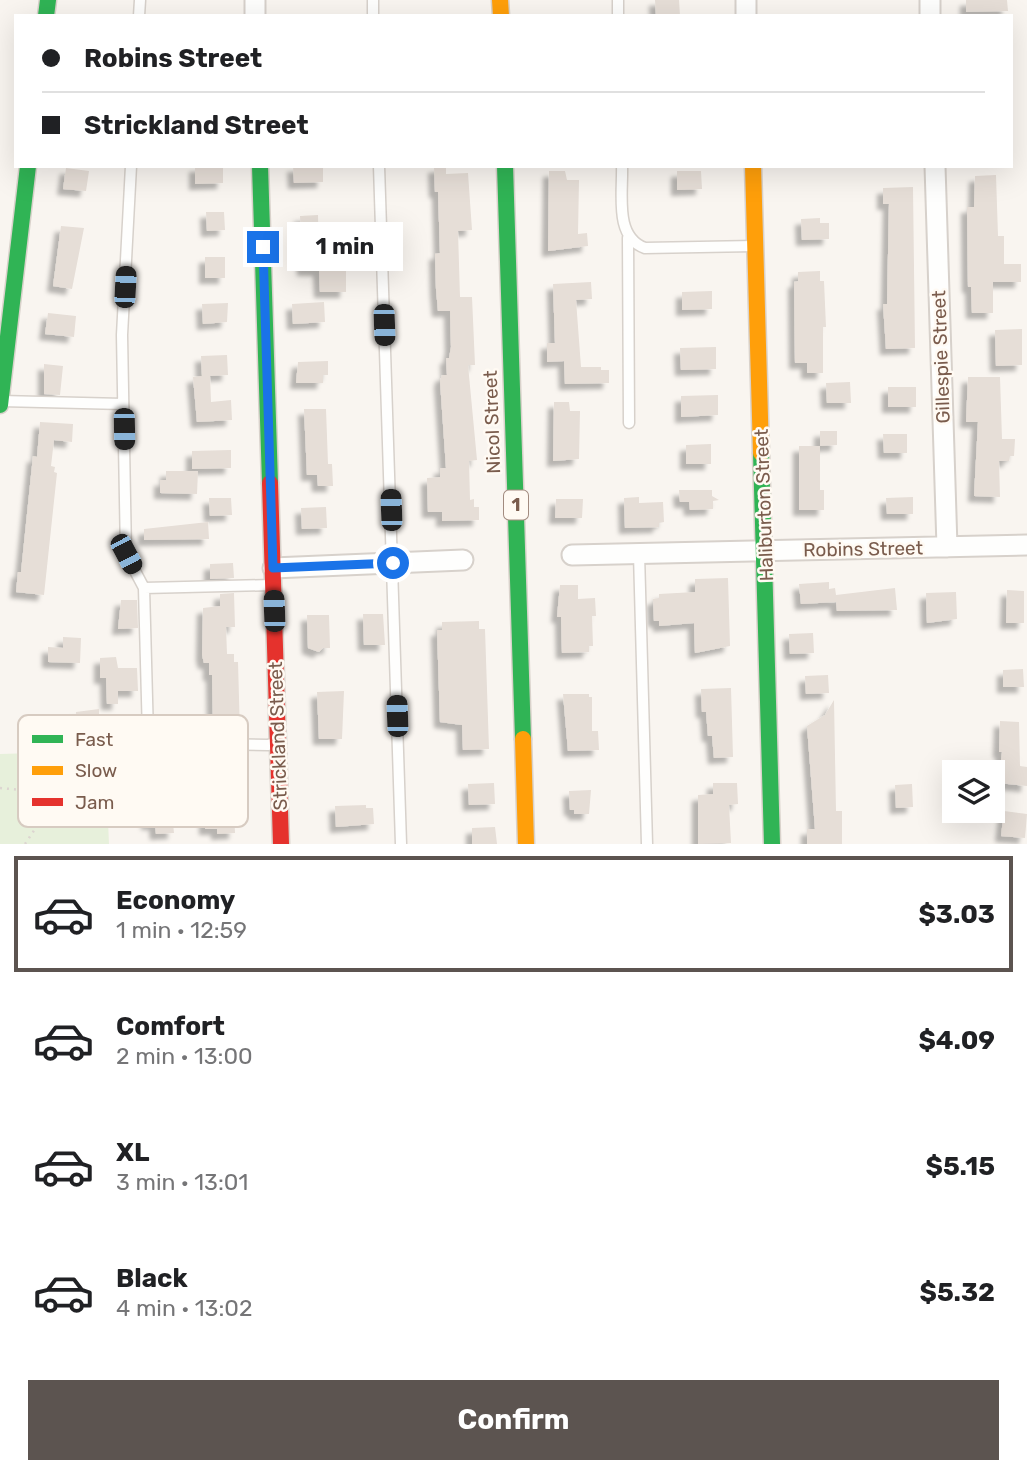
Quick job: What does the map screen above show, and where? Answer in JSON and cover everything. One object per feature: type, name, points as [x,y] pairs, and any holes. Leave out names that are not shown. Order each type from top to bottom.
[{"type":"main road","points":[[0,402],[28,168]]},
{"type":"main road","name":"Strickland Street","points":[[260,168],[281,844]]},
{"type":"main road","name":"Nicol Street","points":[[505,168],[526,844]]},
{"type":"main road","name":"Haliburton Street","points":[[753,168],[766,551],[772,844]]},
{"type":"street","name":"Gillespie Street","points":[[935,168],[947,547]]},
{"type":"street","name":"Robins Street","points":[[572,555],[1027,545]]},
{"type":"street","points":[[273,577],[393,563],[463,560]]},
{"type":"lane","points":[[131,168],[122,335],[126,554],[144,588],[147,715]]},
{"type":"lane","points":[[379,168],[401,844]]},
{"type":"lane","points":[[622,168],[624,230],[628,238],[629,423]]},
{"type":"lane","points":[[628,238],[645,248],[756,246]]},
{"type":"lane","points":[[0,402],[123,404]]},
{"type":"lane","points":[[639,554],[647,844]]},
{"type":"lane","points":[[144,588],[273,577]]},
{"type":"lane","points":[[248,744],[278,742]]},
{"type":"path","points":[[0,788],[18,790]]},
{"type":"path","points":[[25,844],[36,827]]},
{"type":"green space","points":[[18,753],[18,827],[108,827],[109,844],[0,844],[0,754]]},
{"type":"building","points":[[655,0],[679,0],[680,14],[656,14]]},
{"type":"building","points":[[966,0],[1007,0],[1008,11],[966,12]]},
{"type":"building","points":[[66,168],[89,171],[86,191],[63,189]]},
{"type":"building","points":[[195,168],[223,168],[223,183],[195,184]]},
{"type":"building","points":[[293,168],[323,168],[323,182],[294,183]]},
{"type":"building","points":[[434,168],[446,168],[446,174],[468,173],[472,230],[458,231],[460,297],[472,297],[475,365],[468,365],[477,460],[469,461],[470,500],[474,499],[474,507],[479,507],[479,520],[442,521],[442,512],[428,512],[427,478],[440,477],[440,468],[446,468],[440,381],[442,375],[447,375],[446,358],[449,358],[451,347],[450,311],[438,311],[435,254],[440,253],[438,192],[435,192]]},
{"type":"building","points":[[549,171],[565,171],[567,180],[579,180],[578,234],[587,233],[588,246],[548,251]]},
{"type":"building","points":[[677,171],[701,171],[702,189],[677,190]]},
{"type":"building","points":[[996,175],[998,236],[1004,236],[1004,264],[1021,264],[1021,282],[993,282],[993,313],[972,313],[971,287],[968,287],[967,207],[974,207],[975,176]]},
{"type":"building","points":[[913,187],[915,348],[886,349],[883,304],[887,304],[889,204],[883,204],[883,188]]},
{"type":"building","points":[[206,212],[224,212],[225,230],[207,231]]},
{"type":"building","points":[[318,215],[319,254],[341,254],[341,270],[346,270],[346,292],[320,292],[319,270],[303,270],[300,216]]},
{"type":"building","points":[[820,218],[820,223],[829,223],[829,239],[802,240],[801,219]]},
{"type":"building","points":[[61,226],[84,228],[72,289],[53,286]]},
{"type":"building","points":[[205,257],[225,257],[225,278],[205,278]]},
{"type":"building","points":[[820,271],[820,281],[824,281],[826,327],[823,327],[823,373],[807,373],[807,363],[795,363],[794,282],[798,281],[798,272]]},
{"type":"building","points":[[591,282],[592,299],[576,300],[581,367],[601,367],[601,370],[609,370],[609,383],[565,384],[564,361],[547,362],[547,343],[555,343],[553,284]]},
{"type":"building","points":[[712,291],[712,309],[682,310],[682,292]]},
{"type":"building","points":[[324,302],[325,322],[293,324],[292,304]]},
{"type":"building","points":[[228,303],[227,322],[203,324],[202,304]]},
{"type":"building","points":[[48,313],[76,316],[74,337],[45,334]]},
{"type":"building","points":[[1022,329],[1022,365],[996,366],[995,330]]},
{"type":"building","points":[[716,347],[716,369],[681,370],[680,348]]},
{"type":"building","points":[[227,355],[228,375],[210,376],[211,402],[231,400],[232,420],[197,422],[193,377],[202,376],[201,356]]},
{"type":"building","points":[[328,361],[328,375],[323,375],[323,383],[296,383],[298,362]]},
{"type":"building","points":[[44,364],[63,366],[60,395],[44,394]]},
{"type":"building","points":[[968,377],[1000,377],[1002,439],[1015,439],[1014,456],[1010,456],[1009,461],[999,461],[1000,497],[974,496],[978,422],[966,422]]},
{"type":"building","points":[[850,382],[851,403],[827,403],[826,383]]},
{"type":"building","points":[[888,387],[916,387],[916,407],[888,407]]},
{"type":"building","points":[[718,395],[718,415],[681,417],[681,396]]},
{"type":"building","points":[[554,402],[569,402],[570,411],[580,411],[579,459],[553,461]]},
{"type":"building","points":[[304,409],[326,409],[328,464],[332,464],[333,486],[318,486],[317,475],[307,475]]},
{"type":"building","points":[[40,422],[73,424],[72,442],[54,440],[51,466],[55,467],[54,472],[57,473],[44,595],[16,592],[18,572],[21,572],[33,456],[37,457]]},
{"type":"building","points":[[820,431],[837,431],[837,445],[820,446]]},
{"type":"building","points":[[883,434],[907,434],[907,453],[884,453]]},
{"type":"building","points":[[711,444],[711,464],[686,464],[686,445]]},
{"type":"building","points":[[799,446],[820,446],[820,490],[824,490],[824,510],[799,510]]},
{"type":"building","points":[[231,450],[231,468],[192,469],[192,451]]},
{"type":"building","points":[[166,471],[198,471],[197,494],[160,493],[160,480],[166,480]]},
{"type":"building","points":[[679,490],[712,490],[712,496],[719,500],[713,501],[713,509],[690,510],[689,502],[680,502]]},
{"type":"building","points":[[639,497],[639,503],[663,502],[664,522],[659,523],[659,527],[625,528],[624,498]]},
{"type":"building","points":[[913,497],[913,514],[887,514],[886,498]]},
{"type":"building","points":[[209,498],[231,498],[232,515],[210,516]]},
{"type":"building","points":[[556,499],[583,499],[582,518],[555,518]]},
{"type":"building","points":[[326,507],[327,528],[302,529],[301,508]]},
{"type":"building","points":[[208,522],[209,539],[144,540],[144,529]]},
{"type":"building","points":[[233,563],[234,578],[210,579],[210,564]]},
{"type":"building","points":[[728,578],[730,646],[695,653],[694,623],[659,626],[659,621],[654,621],[653,599],[659,598],[659,594],[695,592],[695,579]]},
{"type":"building","points":[[829,582],[829,589],[835,588],[836,595],[895,588],[897,610],[837,611],[836,602],[801,604],[799,584]]},
{"type":"building","points":[[560,585],[578,585],[578,599],[595,598],[596,616],[592,616],[593,646],[589,646],[589,652],[562,653],[561,617],[557,617]]},
{"type":"building","points":[[1007,590],[1024,591],[1024,623],[1006,623]]},
{"type":"building","points":[[956,592],[957,619],[927,623],[926,593]]},
{"type":"building","points":[[234,593],[235,627],[226,627],[227,654],[234,654],[234,662],[238,662],[239,715],[213,715],[212,675],[209,675],[209,663],[204,663],[202,655],[203,608],[220,606],[220,594]]},
{"type":"building","points":[[121,600],[137,600],[138,628],[118,629]]},
{"type":"building","points":[[363,614],[383,614],[385,645],[364,645]]},
{"type":"building","points":[[307,615],[329,615],[330,648],[323,648],[319,652],[308,648]]},
{"type":"building","points":[[479,621],[479,629],[485,629],[489,749],[463,750],[462,725],[440,722],[437,630],[442,630],[442,622]]},
{"type":"building","points":[[813,633],[814,653],[790,654],[789,634]]},
{"type":"building","points":[[63,637],[81,638],[80,663],[48,662],[48,647],[63,648]]},
{"type":"building","points":[[116,657],[118,668],[137,668],[138,691],[118,691],[118,704],[107,704],[106,678],[100,678],[100,658]]},
{"type":"building","points":[[1023,669],[1024,687],[1003,687],[1003,670]]},
{"type":"building","points":[[828,675],[829,693],[806,694],[805,676]]},
{"type":"building","points":[[731,688],[733,757],[714,758],[712,736],[708,736],[706,712],[702,712],[701,689]]},
{"type":"building","points":[[344,691],[342,739],[319,739],[317,692]]},
{"type":"building","points":[[563,694],[589,694],[589,697],[592,697],[592,731],[598,731],[599,750],[568,751]]},
{"type":"building","points":[[834,700],[836,811],[842,811],[842,844],[807,844],[807,829],[815,829],[807,726],[825,715]]},
{"type":"building","points":[[99,709],[99,715],[76,715],[76,712]]},
{"type":"building","points":[[1000,721],[1019,722],[1020,766],[1027,767],[1027,786],[1005,784],[1005,760],[1001,760],[1002,752],[999,752]]},
{"type":"building","points":[[494,783],[495,804],[469,805],[468,784]]},
{"type":"building","points":[[713,783],[737,783],[738,804],[729,805],[731,843],[698,844],[698,795],[713,794]]},
{"type":"building","points":[[912,784],[913,807],[896,808],[895,785]]},
{"type":"building","points":[[591,790],[589,814],[574,814],[574,810],[570,810],[569,791]]},
{"type":"building","points":[[366,805],[366,808],[373,808],[374,824],[336,827],[335,806]]},
{"type":"building","points":[[1005,811],[1027,814],[1025,838],[1001,836]]},
{"type":"building","points":[[155,827],[173,827],[174,833],[156,834]]},
{"type":"building","points":[[235,827],[235,833],[217,834],[217,829],[205,829]]},
{"type":"building","points":[[495,827],[497,844],[472,844],[472,828]]},
{"type":"traffic: fast","points":[[46,14],[48,0]]},
{"type":"traffic: fast","points":[[0,405],[28,168]]},
{"type":"traffic: fast","points":[[260,168],[270,483]]},
{"type":"traffic: fast","points":[[505,168],[523,739]]},
{"type":"traffic: fast","points":[[761,453],[772,844]]},
{"type":"traffic: slow","points":[[500,0],[501,14]]},
{"type":"traffic: slow","points":[[753,168],[761,453]]},
{"type":"traffic: slow","points":[[523,739],[526,844]]},
{"type":"traffic: jam","points":[[270,483],[281,844]]},
{"type":"route","points":[[263,247],[273,568],[393,563]]}]
